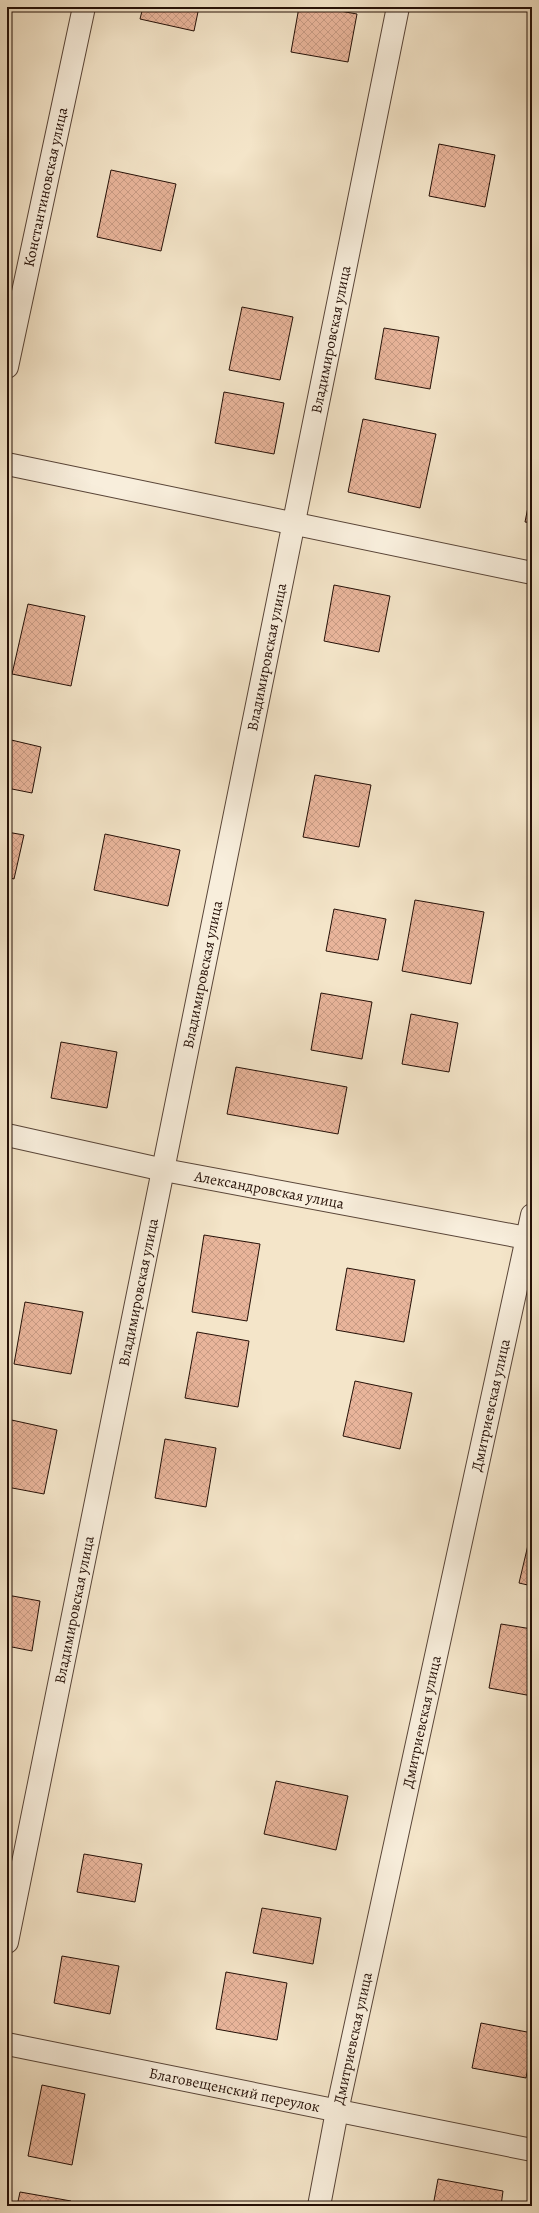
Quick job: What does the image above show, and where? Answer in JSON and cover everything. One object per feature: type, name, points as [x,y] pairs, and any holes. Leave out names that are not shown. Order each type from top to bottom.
[{"type":"street","name":"Константиновская улица","points":[[7,367],[84,7]]},
{"type":"street","name":"Владимировская улица","points":[[7,1942],[398,7]]},
{"type":"street","points":[[7,464],[532,573]]},
{"type":"street","name":"Александровская улица","points":[[7,1136],[164,1170],[530,1238]]},
{"type":"street","name":"Дмитриевская улица","points":[[319,2206],[337,2111],[530,1238],[532,1215]]},
{"type":"street","name":"Благовещенский переулок","points":[[7,2044],[532,2150]]},
{"type":"building","points":[[143,7],[199,7],[194,31],[140,19]]},
{"type":"building","points":[[299,7],[317,7],[357,14],[348,62],[291,52]]},
{"type":"building","points":[[439,144],[495,155],[485,207],[429,196]]},
{"type":"building","points":[[111,170],[176,184],[161,251],[97,237]]},
{"type":"building","points":[[242,307],[293,317],[280,380],[229,370]]},
{"type":"building","points":[[384,328],[439,337],[430,389],[375,379]]},
{"type":"building","points":[[224,392],[284,403],[274,454],[215,443]]},
{"type":"building","points":[[363,419],[436,434],[420,508],[348,492]]},
{"type":"building","points":[[532,487],[532,523],[525,522]]},
{"type":"building","points":[[334,585],[390,596],[379,652],[324,641]]},
{"type":"building","points":[[28,604],[85,616],[71,686],[12,674]]},
{"type":"building","points":[[7,739],[41,747],[32,793],[7,788]]},
{"type":"building","points":[[315,775],[371,785],[359,847],[303,837]]},
{"type":"building","points":[[7,832],[24,835],[14,879],[7,877]]},
{"type":"building","points":[[105,834],[180,850],[168,906],[94,890]]},
{"type":"building","points":[[415,900],[484,912],[471,984],[402,971]]},
{"type":"building","points":[[334,909],[386,919],[378,960],[326,951]]},
{"type":"building","points":[[321,993],[372,1002],[362,1059],[311,1050]]},
{"type":"building","points":[[411,1014],[458,1023],[449,1072],[402,1064]]},
{"type":"building","points":[[61,1042],[117,1052],[107,1108],[51,1098]]},
{"type":"building","points":[[236,1067],[347,1087],[338,1134],[227,1114]]},
{"type":"building","points":[[204,1235],[260,1244],[247,1321],[192,1312]]},
{"type":"building","points":[[347,1268],[415,1280],[404,1342],[336,1330]]},
{"type":"building","points":[[25,1302],[83,1312],[71,1374],[14,1364]]},
{"type":"building","points":[[197,1332],[249,1341],[238,1407],[185,1398]]},
{"type":"building","points":[[355,1381],[412,1393],[400,1449],[343,1436]]},
{"type":"building","points":[[7,1419],[57,1430],[44,1494],[7,1487]]},
{"type":"building","points":[[165,1439],[216,1448],[206,1507],[155,1498]]},
{"type":"building","points":[[532,1528],[532,1586],[519,1583]]},
{"type":"building","points":[[7,1595],[40,1601],[32,1651],[7,1646]]},
{"type":"building","points":[[501,1624],[532,1629],[532,1696],[489,1688]]},
{"type":"building","points":[[276,1781],[348,1796],[336,1850],[264,1834]]},
{"type":"building","points":[[84,1854],[142,1864],[135,1902],[77,1892]]},
{"type":"building","points":[[262,1908],[321,1918],[313,1964],[253,1953]]},
{"type":"building","points":[[62,1956],[119,1966],[110,2014],[54,2003]]},
{"type":"building","points":[[226,1972],[287,1983],[277,2040],[216,2029]]},
{"type":"building","points":[[481,2023],[532,2033],[532,2046],[526,2078],[472,2068]]},
{"type":"building","points":[[42,2085],[85,2094],[72,2165],[28,2156]]},
{"type":"building","points":[[438,2179],[503,2191],[501,2206],[433,2206]]},
{"type":"building","points":[[20,2192],[71,2201],[70,2206],[17,2206]]}]
